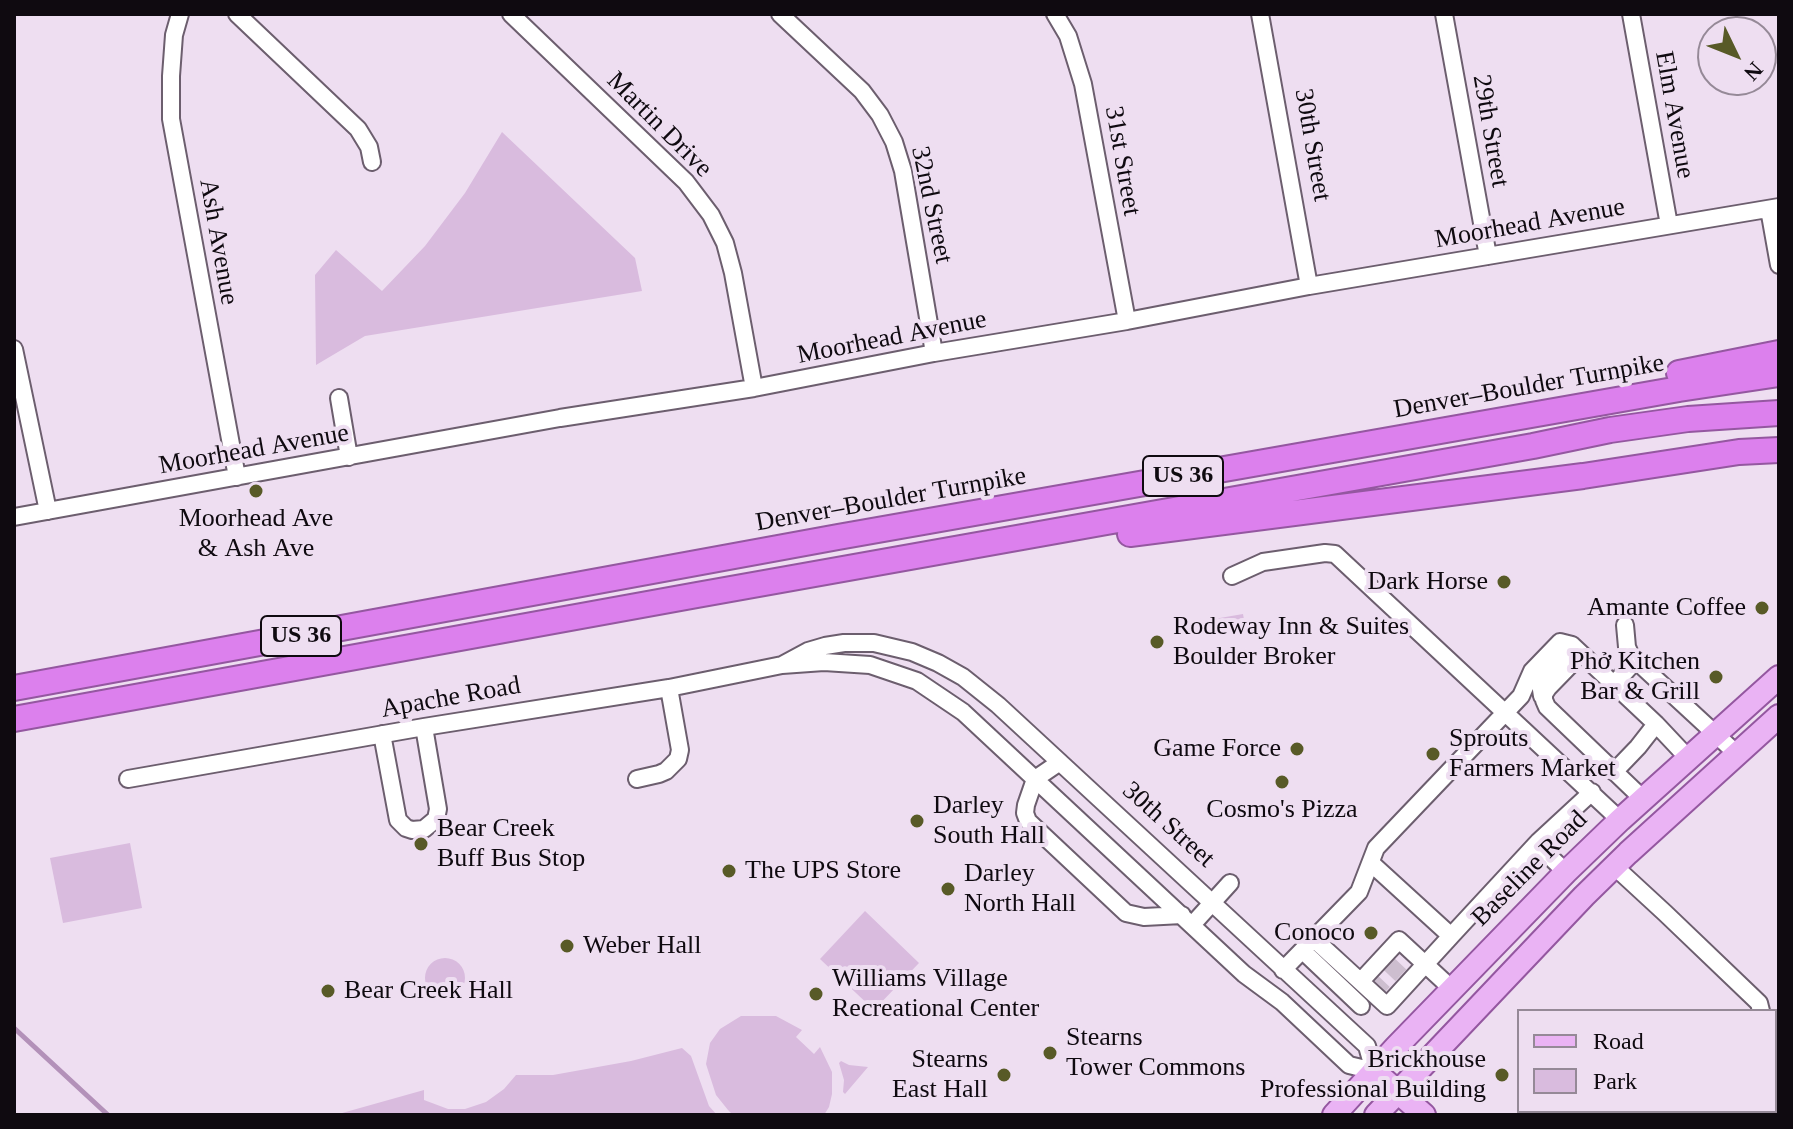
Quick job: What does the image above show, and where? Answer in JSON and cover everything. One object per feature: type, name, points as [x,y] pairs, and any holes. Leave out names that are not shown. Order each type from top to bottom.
[{"type":"highway","points":[[1310,454],[1574,394],[1779,353]]},
{"type":"highway","name":"Denver–Boulder Turnpike","points":[[14,688],[809,542],[1779,374]]},
{"type":"highway","name":"US 36","points":[[14,719],[1610,430],[1688,419],[1779,413]]},
{"type":"highway","points":[[826,572],[1583,476],[1739,452],[1779,450]]},
{"type":"main road","name":"Baseline Road","points":[[1334,1115],[1566,872],[1779,677]]},
{"type":"main road","points":[[1376,1115],[1614,866],[1779,716]]},
{"type":"main road","name":"30th Street","points":[[1374,1071],[1424,1115]]},
{"type":"street","name":"Ash Avenue","points":[[180,14],[174,35],[171,119],[237,477]]},
{"type":"street","points":[[237,14],[358,129],[369,147],[372,162]]},
{"type":"street","name":"Martin Drive","points":[[511,14],[686,182],[711,215],[725,243],[733,273],[754,388]]},
{"type":"street","name":"32nd Street","points":[[780,14],[862,91],[880,115],[894,142],[903,171],[934,353]]},
{"type":"street","name":"31st Street","points":[[1055,14],[1068,36],[1079,66],[1127,321]]},
{"type":"street","name":"30th Street","points":[[1260,14],[1309,286]]},
{"type":"street","name":"29th Street","points":[[1444,14],[1488,256]]},
{"type":"street","name":"Elm Avenue","points":[[1631,14],[1669,225]]},
{"type":"street","name":"Moorhead Avenue","points":[[14,517],[560,418],[754,388],[1309,286],[1774,208]]},
{"type":"street","points":[[1774,208],[1779,265]]},
{"type":"street","points":[[14,349],[48,511]]},
{"type":"street","points":[[339,398],[349,457]]},
{"type":"street","points":[[1232,576],[1263,562],[1335,554],[1620,820]]},
{"type":"street","points":[[1625,625],[1627,647],[1636,660],[1737,754]]},
{"type":"street","points":[[1283,970],[1359,892],[1376,848],[1521,696],[1532,671],[1557,645],[1564,642],[1576,650],[1688,758]]},
{"type":"street","name":"Apache Road","points":[[782,665],[808,651],[844,643],[874,643],[899,648]]},
{"type":"street","name":"30th Street","points":[[895,672],[917,681],[949,701],[1244,974],[1282,1002],[1349,1065],[1374,1071],[1367,1046],[998,705],[963,677],[938,663],[899,648]]},
{"type":"street","points":[[1576,650],[1544,694],[1547,707],[1643,799]]},
{"type":"street","points":[[1614,684],[1636,660]]},
{"type":"street","name":"Apache Road","points":[[128,779],[669,688],[782,665],[855,663],[895,672]]},
{"type":"street","points":[[637,779],[666,771],[678,759],[680,750],[669,688]]},
{"type":"street","points":[[1521,696],[1598,768],[1614,772]]},
{"type":"street","points":[[1614,772],[1656,724]]},
{"type":"street","points":[[382,734],[398,820],[406,828],[418,830],[429,826],[438,814],[424,727]]},
{"type":"street","points":[[1060,762],[1035,779],[1026,805],[1028,821],[1126,913],[1187,920],[1212,903],[1230,883]]},
{"type":"street","points":[[1308,945],[1367,987],[1387,1006],[1539,841],[1592,792]]},
{"type":"street","points":[[1539,841],[1548,855],[1566,872]]},
{"type":"street","points":[[1371,863],[1451,936]]},
{"type":"street","points":[[1614,866],[1759,1003],[1760,1009]]},
{"type":"street","points":[[1343,1024],[1361,1006],[1367,987],[1399,940],[1452,989]]},
{"type":"street","points":[[1308,945],[1361,1006]]},
{"type":"green space","points":[[502,132],[635,258],[642,291],[365,336],[316,365],[315,275],[336,250],[382,291],[425,246],[465,193]]},
{"type":"green space","points":[[1243,614],[1245,625],[1216,631],[1214,619]]},
{"type":"green space","points":[[130,843],[142,908],[63,923],[50,858]]},
{"type":"green space","points":[[865,911],[919,963],[874,1010],[820,959]]},
{"type":"green space","points":[[445,958],[459,964],[465,978],[459,992],[445,998],[431,992],[425,978],[431,964]]},
{"type":"green space","points":[[741,1016],[776,1016],[802,1030],[796,1037],[814,1054],[820,1047],[832,1072],[832,1094],[824,1115],[733,1115],[728,1110],[716,1095],[706,1064],[710,1043],[720,1029]]},
{"type":"green space","points":[[682,1048],[691,1056],[709,1106],[717,1115],[335,1115],[424,1090],[424,1100],[448,1109],[465,1109],[486,1102],[516,1075],[553,1075]]},
{"type":"green space","points":[[839,1063],[868,1067],[845,1094]]},
{"type":"waterway","points":[[14,1028],[108,1115]]},
{"type":"tunnel","points":[[1373,993],[1412,952]]},
{"type":"place","name":"Moorhead Ave & Ash Ave","points":[[256,491]]},
{"type":"place","name":"Dark Horse","points":[[1504,582]]},
{"type":"place","name":"Amante Coffee","points":[[1762,608]]},
{"type":"place","name":"Rodeway Inn & Suites Boulder Broker","points":[[1157,642]]},
{"type":"place","name":"Phở Kitchen Bar & Grill","points":[[1716,677]]},
{"type":"place","name":"Game Force","points":[[1297,749]]},
{"type":"place","name":"Sprouts Farmers Market","points":[[1433,754]]},
{"type":"place","name":"Cosmo's Pizza","points":[[1282,782]]},
{"type":"place","name":"Darley South Hall","points":[[917,821]]},
{"type":"place","name":"Bear Creek Buff Bus Stop","points":[[421,844]]},
{"type":"place","name":"The UPS Store","points":[[729,871]]},
{"type":"place","name":"Darley North Hall","points":[[948,889]]},
{"type":"place","name":"Conoco","points":[[1371,933]]},
{"type":"place","name":"Weber Hall","points":[[567,946]]},
{"type":"place","name":"Bear Creek Hall","points":[[328,991]]},
{"type":"place","name":"Williams Village Recreational Center","points":[[816,994]]},
{"type":"place","name":"Stearns Tower Commons","points":[[1050,1053]]},
{"type":"place","name":"Stearns East Hall","points":[[1004,1075]]},
{"type":"place","name":"Brickhouse Professional Building","points":[[1502,1075]]}]
